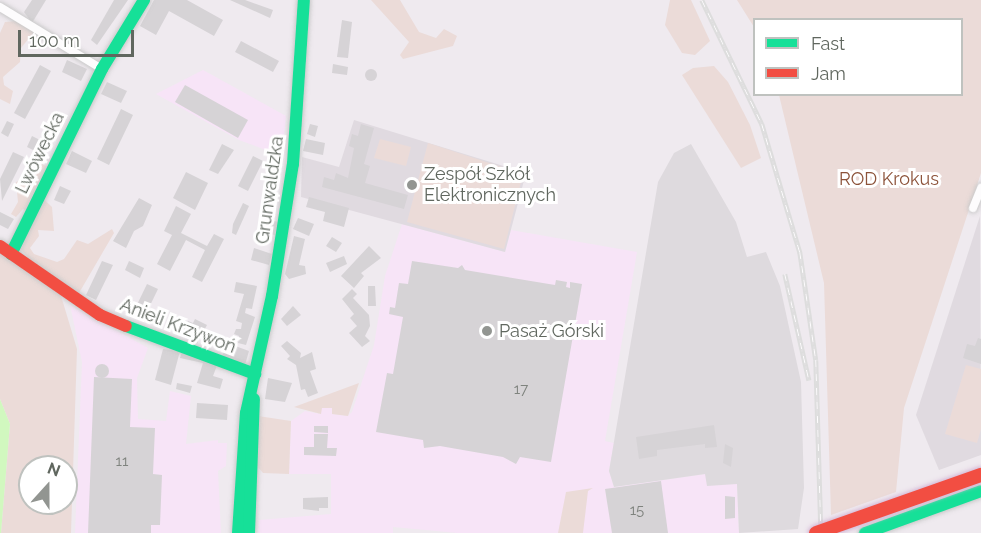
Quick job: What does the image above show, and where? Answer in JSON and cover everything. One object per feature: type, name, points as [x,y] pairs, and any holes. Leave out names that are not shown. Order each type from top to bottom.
[{"type":"street","name":"Lwówecka","points":[[5,250],[102,69],[144,0]]},
{"type":"street","name":"Grunwaldzka","points":[[238,533],[246,413],[288,204],[304,0]]},
{"type":"street","points":[[0,7],[102,69]]},
{"type":"street","points":[[973,208],[981,188]]},
{"type":"street","name":"Anieli Krzywoń","points":[[5,250],[66,295],[109,319],[254,378]]},
{"type":"street","name":"Grunwaldzka","points":[[249,533],[254,378]]},
{"type":"street","points":[[816,533],[981,474]]},
{"type":"street","points":[[865,533],[981,491]]},
{"type":"shaded area","points":[[203,70],[286,116],[282,156],[239,140],[156,94]]},
{"type":"shaded area","name":"Zespół Szkół Elektronicznych","points":[[354,120],[526,173],[505,252],[301,197],[302,157],[339,167]]},
{"type":"shaded area","points":[[691,144],[736,222],[747,257],[766,252],[780,286],[801,382],[804,488],[798,529],[739,533],[737,484],[707,486],[705,474],[614,487],[609,471],[658,182],[674,153]]},
{"type":"shaded area","points":[[980,216],[981,455],[939,470],[916,415]]},
{"type":"shaded area","points":[[402,224],[505,252],[511,230],[637,252],[605,441],[614,443],[609,471],[614,487],[705,474],[737,484],[739,533],[458,533],[393,527],[393,533],[258,533],[259,520],[331,514],[331,474],[289,474],[291,421],[305,411],[321,414],[321,408],[333,408],[333,414],[348,416],[352,412],[374,345],[385,276]]},
{"type":"shaded area","points":[[70,305],[148,348],[137,378],[138,419],[166,421],[170,391],[191,396],[186,444],[218,440],[218,443],[227,443],[226,466],[218,471],[221,533],[75,533],[76,515],[78,515],[82,362]]},
{"type":"shaded area","points":[[0,399],[10,424],[1,533],[0,533]]},
{"type":"green space","points":[[371,0],[400,0],[419,32],[436,38],[444,29],[457,36],[453,46],[403,59],[400,55],[409,42]]},
{"type":"green space","points":[[670,0],[691,0],[710,41],[695,55],[682,53],[665,25]]},
{"type":"green space","name":"ROD Krokus","points":[[737,0],[981,0],[981,173],[904,408],[896,492],[831,515],[824,283],[779,96],[963,96],[963,18],[753,18],[753,25]]},
{"type":"green space","points":[[17,21],[34,32],[21,48],[20,62],[3,77],[4,85],[13,91],[10,104],[0,99],[0,33],[5,22]]},
{"type":"green space","points":[[714,66],[728,82],[750,125],[761,158],[741,168],[682,75],[693,68]]},
{"type":"green space","points":[[380,139],[411,147],[406,166],[374,158]]},
{"type":"green space","points":[[428,143],[523,174],[504,249],[407,222]]},
{"type":"green space","points":[[42,164],[48,167],[36,192],[52,207],[54,231],[38,230],[39,236],[30,248],[34,254],[57,262],[64,259],[77,240],[88,244],[112,229],[114,233],[79,293],[34,264],[20,248],[26,211],[23,209],[16,217],[11,214],[18,202],[16,182],[25,179]]},
{"type":"green space","points":[[0,246],[59,289],[77,349],[74,455],[18,455],[18,515],[72,515],[71,533],[1,533],[10,424],[0,399]]},
{"type":"green space","points":[[966,365],[981,369],[981,429],[977,443],[945,434]]},
{"type":"green space","points":[[359,383],[348,416],[332,414],[332,408],[322,408],[321,414],[294,407]]},
{"type":"green space","points":[[258,416],[291,421],[289,474],[263,473],[257,466]]},
{"type":"green space","points":[[593,488],[588,491],[583,533],[558,533],[566,492]]},
{"type":"building","points":[[32,0],[46,0],[32,23],[24,12]]},
{"type":"building","points":[[114,0],[128,0],[97,45],[91,40]]},
{"type":"building","points":[[154,0],[187,0],[223,20],[214,36],[169,11],[156,35],[140,26]]},
{"type":"building","points":[[230,0],[245,0],[273,10],[270,18]]},
{"type":"building","points":[[342,20],[352,22],[348,58],[337,57]]},
{"type":"building","points":[[241,41],[279,61],[273,72],[235,52]]},
{"type":"building","points":[[67,60],[87,69],[81,81],[62,72]]},
{"type":"building","points":[[333,64],[348,67],[347,75],[332,73]]},
{"type":"building","points":[[40,65],[51,71],[25,119],[14,113]]},
{"type":"building","points":[[373,69],[376,70],[376,80],[369,81],[366,80],[365,73],[366,70]]},
{"type":"building","points":[[107,82],[127,91],[121,103],[101,94]]},
{"type":"building","points":[[185,85],[248,120],[238,138],[175,102]]},
{"type":"building","points":[[121,109],[133,115],[109,165],[97,159]]},
{"type":"building","points":[[7,121],[14,124],[8,137],[1,133]]},
{"type":"building","points":[[310,124],[318,126],[315,137],[307,134]]},
{"type":"building","points":[[361,124],[374,128],[364,164],[370,166],[365,183],[408,195],[404,209],[322,187],[324,177],[334,180],[336,173],[348,178],[354,148],[349,146],[352,134],[358,136]]},
{"type":"building","points":[[32,136],[48,144],[43,155],[27,147]]},
{"type":"building","points":[[306,139],[325,143],[323,155],[303,151]]},
{"type":"building","points":[[222,144],[234,150],[218,174],[209,170]]},
{"type":"building","points":[[72,151],[92,161],[86,173],[66,164]]},
{"type":"building","points":[[13,152],[24,157],[2,201],[0,179]]},
{"type":"building","points":[[253,156],[263,161],[248,191],[238,186]]},
{"type":"building","points":[[186,172],[208,183],[195,210],[173,198]]},
{"type":"building","points":[[60,186],[71,191],[64,204],[54,200]]},
{"type":"building","points":[[309,197],[349,208],[344,227],[323,221],[325,212],[306,207]]},
{"type":"building","points":[[139,198],[152,205],[143,226],[134,231],[126,248],[113,241]]},
{"type":"building","points":[[243,203],[249,206],[236,235],[232,233],[233,224]]},
{"type":"building","points":[[176,206],[191,214],[181,233],[207,246],[214,234],[224,239],[202,282],[192,277],[205,250],[186,240],[170,271],[157,264],[172,235],[164,231]]},
{"type":"building","points":[[0,212],[14,219],[8,229],[0,225]]},
{"type":"building","points":[[262,218],[278,222],[275,235],[259,232]]},
{"type":"building","points":[[298,218],[314,224],[309,236],[293,229]]},
{"type":"building","points":[[294,236],[305,239],[299,265],[305,266],[306,274],[289,279],[285,274]]},
{"type":"building","points":[[332,237],[342,243],[336,252],[326,246]]},
{"type":"building","points":[[369,246],[381,258],[361,273],[364,276],[354,288],[341,276]]},
{"type":"building","points":[[254,248],[272,254],[269,265],[251,260]]},
{"type":"building","points":[[344,256],[347,264],[330,272],[326,263]]},
{"type":"building","points":[[102,261],[113,265],[96,300],[86,295]]},
{"type":"building","points":[[129,261],[144,268],[140,278],[125,270]]},
{"type":"building","name":"Pasaż Górski","points":[[412,261],[458,268],[462,265],[465,270],[555,285],[556,280],[567,282],[566,287],[570,288],[570,282],[582,284],[551,462],[520,457],[516,464],[503,457],[440,446],[424,448],[423,440],[376,432],[387,373],[393,374],[403,317],[389,314],[390,307],[395,308],[399,283],[408,284]]},
{"type":"building","points":[[236,282],[257,286],[252,309],[246,308],[245,313],[255,317],[246,345],[238,343],[239,336],[234,334],[236,329],[241,329],[242,323],[236,321],[244,294],[234,292]]},
{"type":"building","points":[[147,284],[158,289],[143,320],[132,315]]},
{"type":"building","points":[[368,286],[375,286],[376,306],[368,306]]},
{"type":"building","points":[[352,289],[357,294],[353,298],[369,315],[370,326],[365,336],[370,341],[362,347],[349,333],[357,326],[350,318],[354,314],[342,299]]},
{"type":"building","points":[[293,306],[301,315],[287,326],[281,319]]},
{"type":"building","points":[[195,319],[207,325],[197,344],[180,335],[188,321],[193,323]]},
{"type":"building","points":[[978,338],[981,339],[981,364],[963,358],[967,344],[975,346]]},
{"type":"building","points":[[287,341],[301,353],[300,358],[312,352],[316,369],[310,371],[318,393],[308,397],[305,389],[301,390],[296,365],[287,359],[290,356],[281,346]]},
{"type":"building","points":[[227,343],[249,351],[245,365],[222,357]]},
{"type":"building","points":[[163,349],[180,351],[171,385],[155,380]]},
{"type":"building","points":[[182,351],[218,363],[213,376],[223,379],[220,389],[197,383],[203,363],[180,358]]},
{"type":"building","points":[[102,364],[107,366],[109,371],[107,376],[102,378],[97,376],[95,371],[97,366]]},
{"type":"building","points":[[94,377],[132,379],[130,427],[155,428],[153,474],[162,475],[160,525],[151,525],[151,533],[88,533]]},
{"type":"building","points":[[268,378],[292,383],[285,402],[265,399]]},
{"type":"building","points":[[177,383],[192,386],[190,393],[176,389]]},
{"type":"building","points":[[197,403],[228,405],[227,420],[196,418]]},
{"type":"building","points":[[714,425],[717,447],[705,448],[705,444],[657,450],[657,456],[639,459],[636,437]]},
{"type":"building","points":[[314,426],[328,426],[328,433],[314,432]]},
{"type":"building","points":[[314,434],[328,434],[327,448],[337,448],[336,456],[304,455],[304,447],[314,447]]},
{"type":"building","points":[[725,444],[733,448],[731,467],[723,463]]},
{"type":"building","points":[[661,481],[668,533],[612,533],[605,489]]},
{"type":"building","points":[[725,496],[735,497],[735,518],[725,519]]},
{"type":"building","points":[[328,497],[328,508],[319,508],[319,511],[303,509],[303,498]]},
{"type":"railway","points":[[702,0],[762,124],[800,252],[816,360],[821,533]]},
{"type":"railway","points":[[785,274],[809,380]]},
{"type":"traffic: fast","points":[[11,254],[102,69],[144,0]]},
{"type":"traffic: fast","points":[[238,533],[246,413],[272,296],[293,164],[304,0]]},
{"type":"traffic: fast","points":[[126,326],[255,374]]},
{"type":"traffic: fast","points":[[249,533],[254,399]]},
{"type":"traffic: fast","points":[[865,533],[981,491]]},
{"type":"traffic: jam","points":[[0,246],[100,315],[126,326]]},
{"type":"traffic: jam","points":[[816,533],[981,475]]},
{"type":"place","name":"Zespół Szkół Elektronicznych","points":[[412,185]]},
{"type":"place","name":"Pasaż Górski","points":[[487,331]]}]
